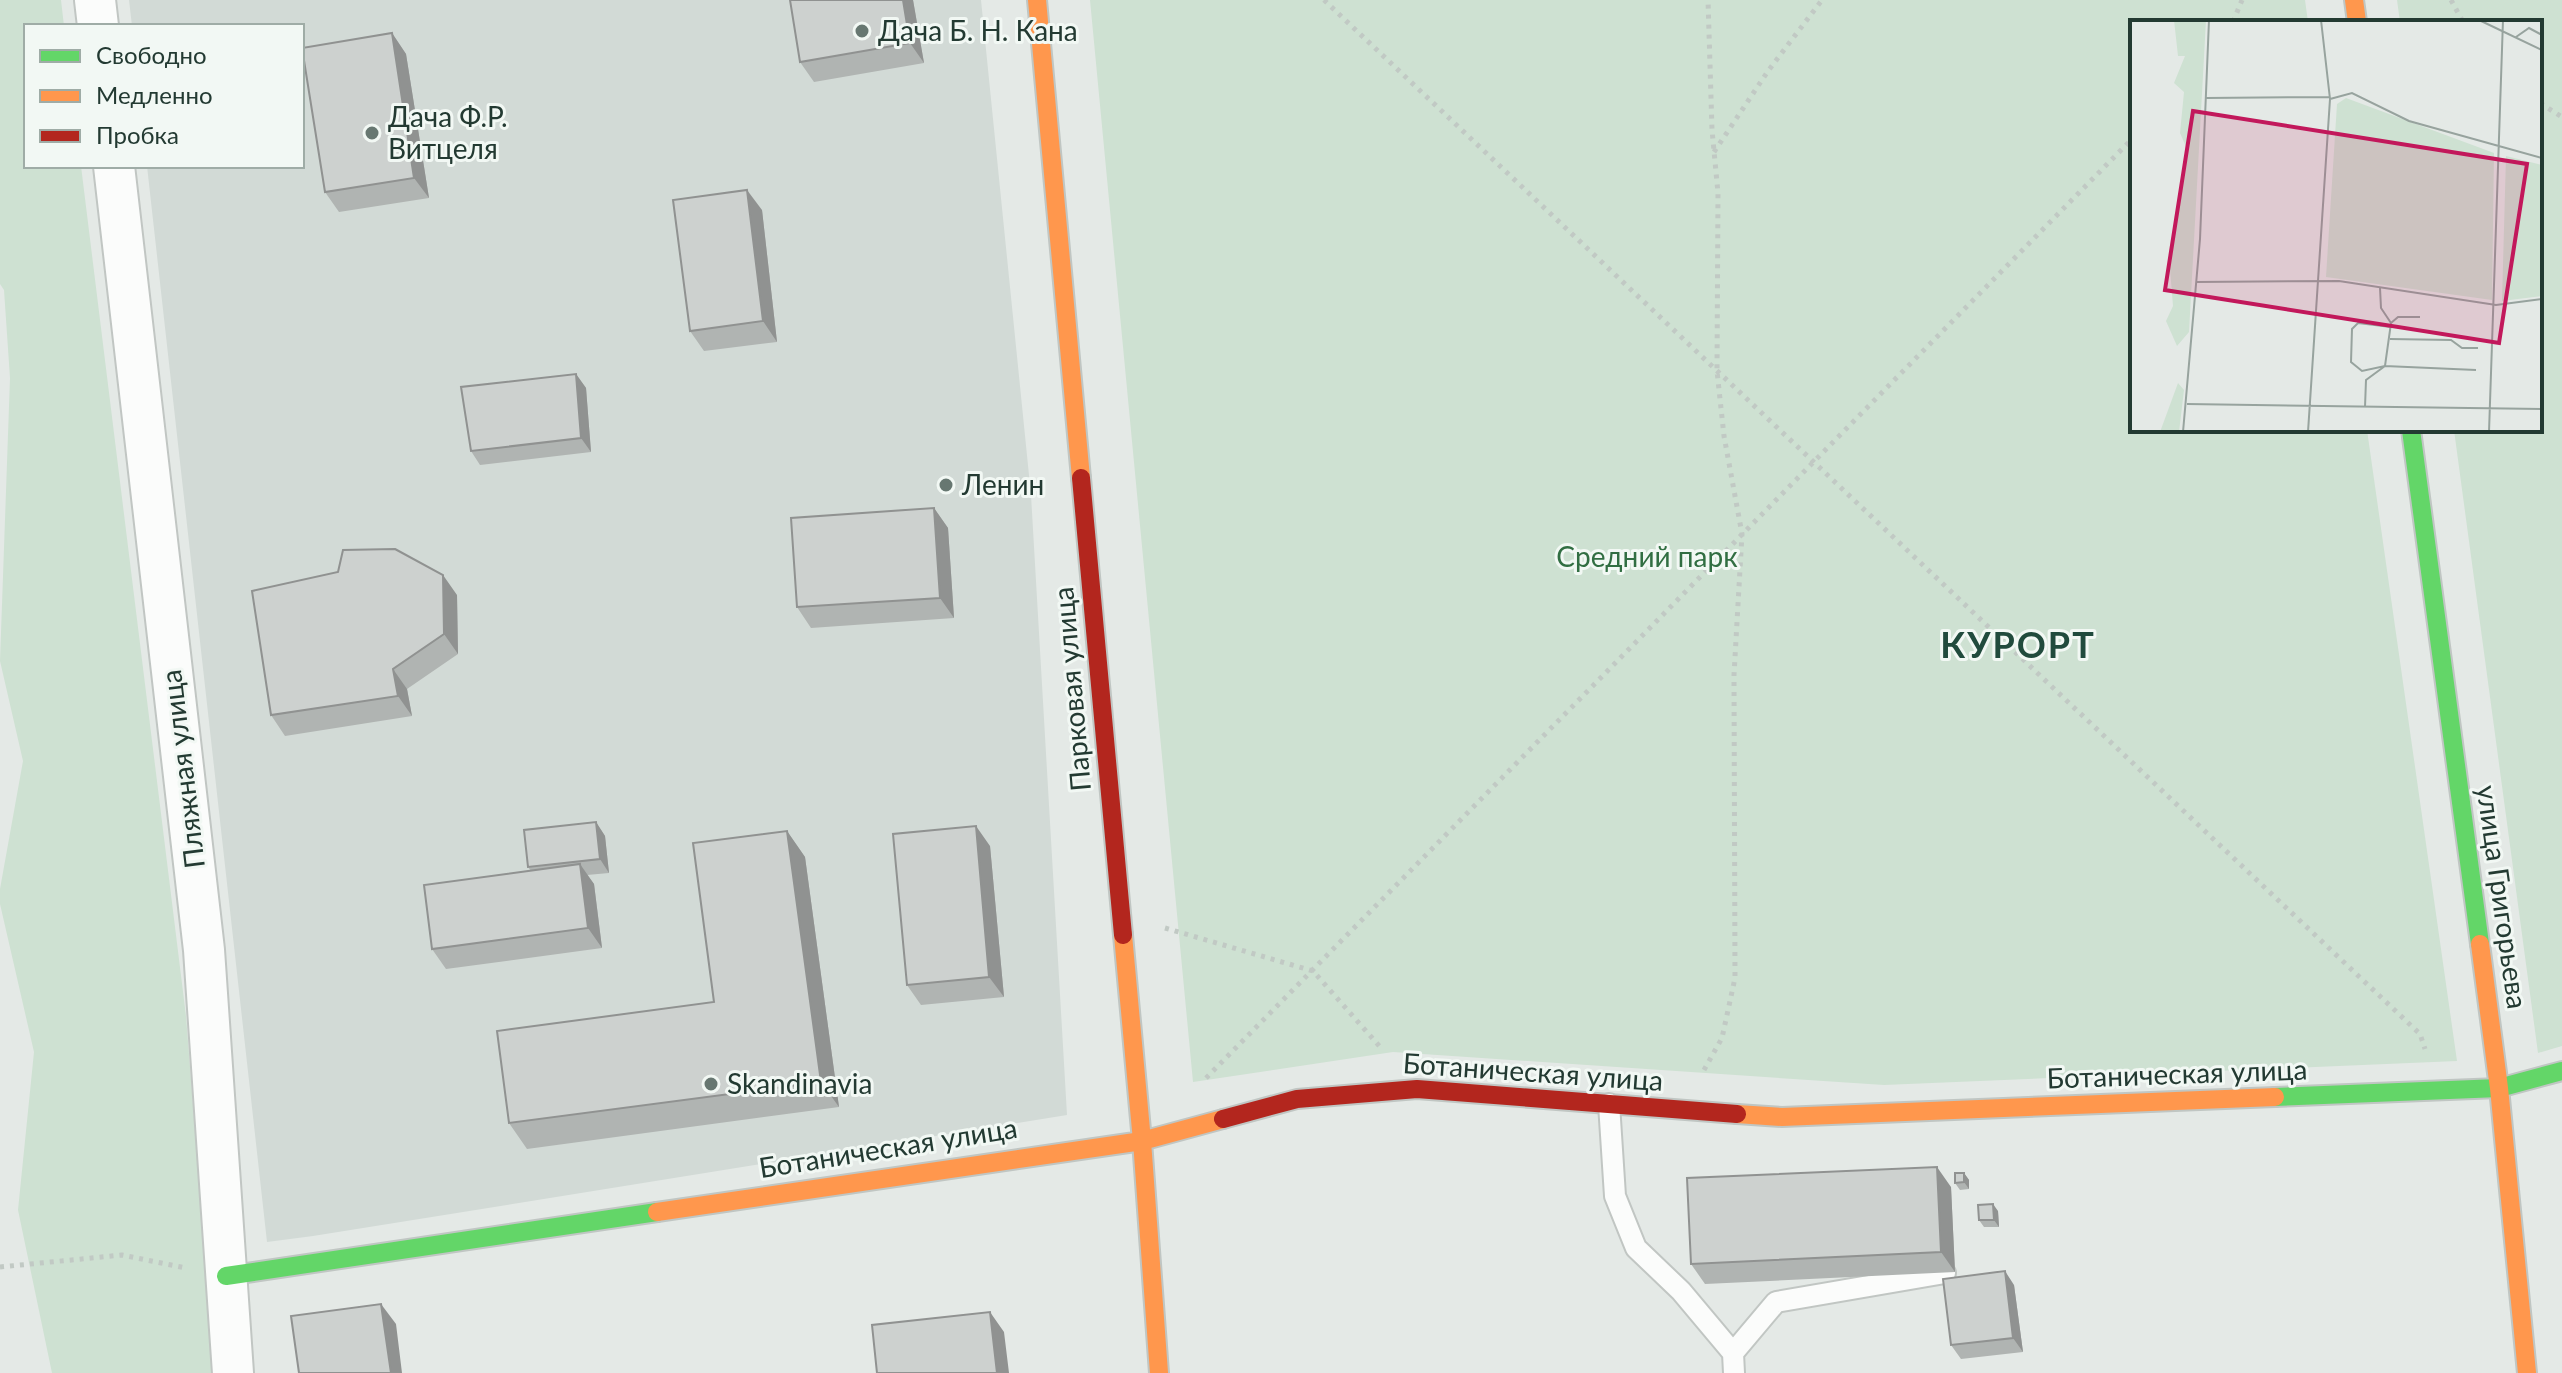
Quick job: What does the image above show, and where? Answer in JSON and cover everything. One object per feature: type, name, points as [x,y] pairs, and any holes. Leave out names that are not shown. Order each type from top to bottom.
[{"type":"street","points":[[95,0],[98,24]]},
{"type":"street","name":"Парковая улица","points":[[1037,0],[1142,1141],[1159,1373]]},
{"type":"street","points":[[2354,0],[2357,20]]},
{"type":"street","name":"Пляжная улица","points":[[114,168],[204,950],[233,1373]]},
{"type":"street","name":"улица Григорьева","points":[[2411,432],[2499,1088],[2527,1373]]},
{"type":"street","name":"Ботаническая улица","points":[[226,1276],[1142,1141],[1297,1099],[1417,1089],[1782,1117],[2499,1088],[2562,1071]]},
{"type":"lane","points":[[1609,1104],[1615,1196],[1636,1248],[1681,1291],[1734,1363],[1776,1302],[1945,1273]]},
{"type":"path","points":[[1324,0],[2420,1034],[2441,1091]]},
{"type":"path","points":[[1682,1109],[1722,1038],[1735,978],[1734,675],[1742,534],[1724,436],[1717,371],[1718,193],[1708,0]]},
{"type":"path","points":[[1714,153],[1768,71],[1822,0]]},
{"type":"path","points":[[2234,20],[2242,0]]},
{"type":"path","points":[[2451,0],[2462,20]]},
{"type":"path","points":[[2542,104],[2562,117]]},
{"type":"path","points":[[1196,1088],[2130,141]]},
{"type":"path","points":[[1121,915],[1313,971],[1417,1089]]},
{"type":"path","points":[[0,1267],[122,1255],[226,1276]]},
{"type":"shaded area","points":[[129,0],[981,0],[1031,495],[1067,1115],[267,1242],[147,168],[304,168],[304,24],[132,24]]},
{"type":"green space","points":[[0,0],[61,0],[64,24],[24,24],[24,168],[81,168],[186,1016],[214,1373],[52,1373],[18,1210],[34,1052],[0,904],[23,761],[0,661],[10,378],[4,290],[0,284]]},
{"type":"green space","name":"Средний парк","points":[[1090,0],[2305,0],[2308,20],[2130,20],[2130,432],[2367,432],[2457,1061],[1884,1085],[1393,1052],[1193,1082]]},
{"type":"green space","points":[[2397,0],[2562,0],[2562,1046],[2538,1053],[2454,432],[2542,432],[2542,20],[2400,20]]},
{"type":"building","name":"Дача Б. Н. Кана","points":[[790,0],[903,0],[910,43],[800,62]]},
{"type":"building","name":"Дача Ф.Р. Витцеля","points":[[392,33],[414,178],[325,192],[304,48]]},
{"type":"building","points":[[747,190],[763,321],[690,331],[673,200]]},
{"type":"building","points":[[576,374],[581,438],[471,451],[461,387]]},
{"type":"building","points":[[934,508],[940,598],[797,607],[791,518]]},
{"type":"building","points":[[395,549],[443,575],[444,634],[393,669],[398,696],[271,715],[252,591],[338,572],[343,550]]},
{"type":"building","points":[[596,822],[600,859],[528,867],[524,830]]},
{"type":"building","points":[[976,826],[989,977],[907,985],[893,834]]},
{"type":"building","points":[[787,831],[821,1082],[509,1123],[497,1031],[714,1002],[693,843]]},
{"type":"building","points":[[580,864],[588,928],[432,949],[424,885]]},
{"type":"building","points":[[1937,1167],[1941,1252],[1691,1264],[1687,1178]]},
{"type":"building","points":[[1955,1173],[1964,1173],[1964,1182],[1955,1183]]},
{"type":"building","points":[[1993,1204],[1994,1220],[1979,1220],[1978,1205]]},
{"type":"building","points":[[2005,1271],[2013,1338],[1951,1345],[1943,1279]]},
{"type":"building","points":[[381,1304],[391,1373],[299,1373],[291,1316]]},
{"type":"building","points":[[990,1312],[997,1373],[877,1373],[872,1325]]},
{"type":"traffic: fast","points":[[2411,432],[2480,944]]},
{"type":"traffic: fast","points":[[2275,1097],[2499,1088],[2562,1071]]},
{"type":"traffic: fast","points":[[226,1276],[657,1212]]},
{"type":"traffic: slow","points":[[1037,0],[1081,478]]},
{"type":"traffic: slow","points":[[2354,0],[2357,20]]},
{"type":"traffic: slow","points":[[1123,935],[1159,1373]]},
{"type":"traffic: slow","points":[[2480,944],[2499,1088],[2527,1373]]},
{"type":"traffic: slow","points":[[1737,1114],[1782,1117],[2275,1097]]},
{"type":"traffic: slow","points":[[657,1212],[1142,1141],[1223,1119]]},
{"type":"traffic: jam","points":[[1081,478],[1123,935]]},
{"type":"traffic: jam","points":[[1223,1119],[1297,1099],[1417,1089],[1737,1114]]},
{"type":"place","name":"Дача Б. Н. Кана","points":[[862,31]]},
{"type":"place","name":"Дача Ф.Р. Витцеля","points":[[372,133]]},
{"type":"place","name":"Ленин","points":[[946,485]]},
{"type":"place","name":"Skandinavia","points":[[711,1084]]},
{"type":"district","name":"КУРОРТ","points":[[2018,645]]}]
